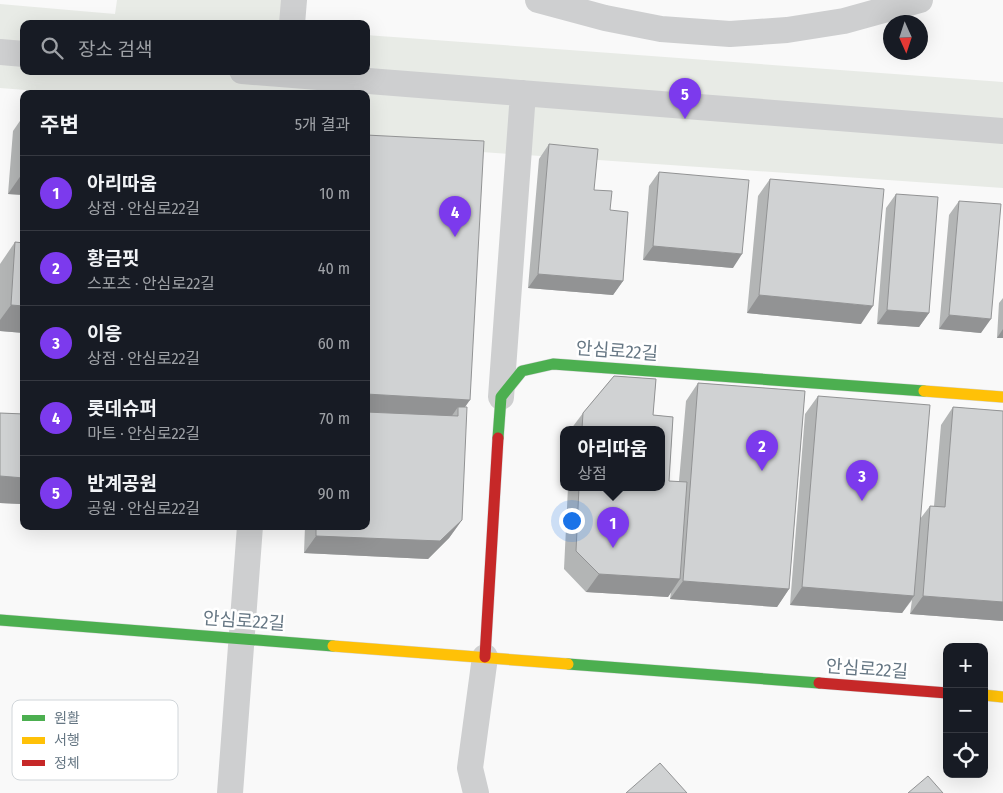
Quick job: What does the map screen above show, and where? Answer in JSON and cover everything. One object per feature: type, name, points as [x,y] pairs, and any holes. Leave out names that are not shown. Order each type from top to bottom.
[{"type":"main road","name":"안심로22길","points":[[501,397],[522,371],[553,364],[1003,397]]},
{"type":"main road","points":[[485,657],[501,397]]},
{"type":"main road","name":"안심로22길","points":[[0,620],[943,692]]},
{"type":"main road","points":[[988,695],[1003,697]]},
{"type":"street","points":[[292,20],[294,0]]},
{"type":"street","points":[[538,0],[605,18],[661,29],[730,34],[787,30],[844,21],[920,0]]},
{"type":"street","points":[[0,52],[20,54]]},
{"type":"street","points":[[287,90],[288,75]]},
{"type":"street","points":[[293,75],[1003,131]]},
{"type":"street","points":[[501,397],[523,93]]},
{"type":"street","points":[[230,793],[250,530]]},
{"type":"street","points":[[476,793],[470,768],[485,657]]},
{"type":"shaded area","points":[[117,0],[294,0],[292,20],[20,20],[20,75],[370,75],[370,35],[1003,82],[1003,188],[370,144],[370,90],[25,90],[0,88],[0,4],[115,14]]},
{"type":"building","points":[[370,135],[484,141],[470,400],[370,394]]},
{"type":"building","points":[[549,144],[598,149],[594,190],[612,191],[610,210],[628,212],[623,281],[538,274]]},
{"type":"building","points":[[659,172],[749,180],[742,254],[653,246]]},
{"type":"building","points":[[770,179],[884,189],[873,306],[759,295]]},
{"type":"building","points":[[896,194],[938,197],[929,313],[887,310]]},
{"type":"building","points":[[959,201],[1001,204],[991,319],[949,315]]},
{"type":"building","points":[[15,242],[20,243],[20,306],[11,305]]},
{"type":"building","points":[[614,376],[656,379],[653,415],[673,417],[669,481],[687,482],[680,579],[599,574],[576,551],[579,491],[665,491],[665,426],[582,426],[583,413]]},
{"type":"building","points":[[698,383],[805,391],[789,589],[683,581]]},
{"type":"building","points":[[818,396],[930,405],[914,596],[802,587]]},
{"type":"building","points":[[458,407],[467,407],[462,520],[440,541],[316,536],[316,530],[370,530],[370,412],[458,416]]},
{"type":"building","points":[[953,407],[1003,411],[1003,602],[923,596],[930,506],[945,507]]},
{"type":"building","points":[[0,413],[20,414],[20,478],[0,476]]},
{"type":"building","points":[[660,763],[687,793],[626,793]]},
{"type":"building","points":[[928,776],[943,793],[908,793]]},
{"type":"traffic: fast","points":[[498,438],[501,397],[522,371],[553,364],[924,391]]},
{"type":"traffic: fast","points":[[0,620],[333,646]]},
{"type":"traffic: fast","points":[[568,664],[819,683]]},
{"type":"traffic: slow","points":[[924,391],[1003,397]]},
{"type":"traffic: slow","points":[[333,646],[568,664]]},
{"type":"traffic: slow","points":[[988,695],[1003,697]]},
{"type":"traffic: jam","points":[[485,657],[498,438]]},
{"type":"traffic: jam","points":[[819,683],[943,693]]},
{"type":"place","name":"반계공원","points":[[685,119]]},
{"type":"place","name":"롯데슈퍼","points":[[455,237]]},
{"type":"place","name":"황금핏","points":[[762,471]]},
{"type":"place","name":"이응","points":[[862,501]]},
{"type":"place","name":"아리따움","points":[[613,548]]}]
